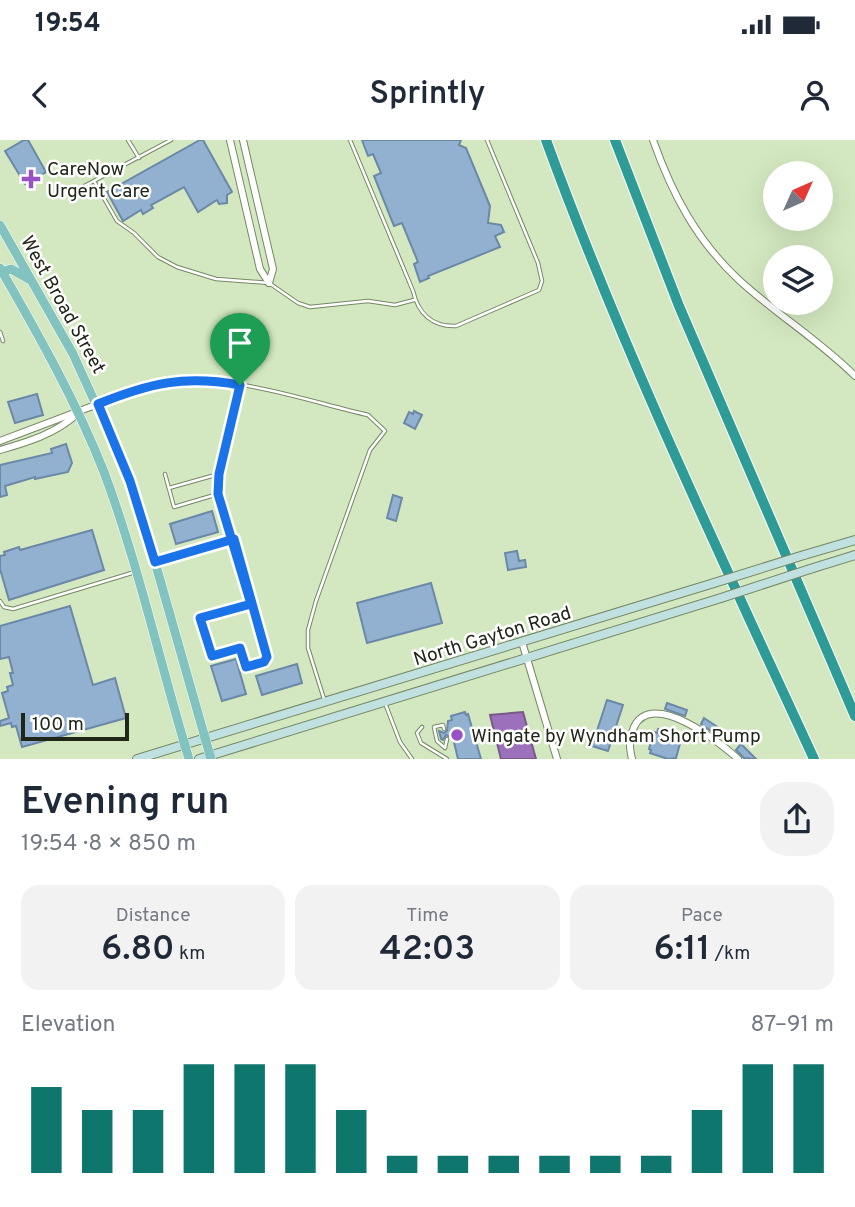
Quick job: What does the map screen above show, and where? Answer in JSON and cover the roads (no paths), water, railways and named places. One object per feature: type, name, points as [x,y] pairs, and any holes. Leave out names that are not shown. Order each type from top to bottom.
[{"type":"highway","points":[[546,140],[648,394],[814,759]]},
{"type":"highway","points":[[615,140],[679,306],[855,716]]},
{"type":"main road","name":"West Broad Street","points":[[0,225],[73,354],[98,404],[130,481],[211,757]]},
{"type":"main road","points":[[1,271],[11,270],[32,281]]},
{"type":"main road","name":"West Broad Street","points":[[1,271],[60,375],[113,499],[189,759]]},
{"type":"main road","name":"North Gayton Road","points":[[137,759],[855,540]]},
{"type":"main road","name":"North Gayton Road","points":[[199,759],[855,555]]},
{"type":"street","points":[[230,140],[260,270],[269,283]]},
{"type":"street","points":[[243,140],[273,269],[269,283]]},
{"type":"street","points":[[653,140],[673,193],[687,218],[717,258],[740,281],[824,347],[855,376]]},
{"type":"street","points":[[0,441],[98,404]]},
{"type":"street","points":[[0,450],[63,427],[78,413]]},
{"type":"street","points":[[522,642],[557,759]]},
{"type":"street","points":[[623,759],[631,759],[628,741],[637,722],[646,715],[657,713],[690,724],[738,759]]},
{"type":"lane","points":[[128,140],[139,158]]},
{"type":"lane","points":[[65,187],[72,191],[172,140]]},
{"type":"lane","points":[[350,140],[418,309],[433,321],[456,326],[539,290],[542,281],[540,268],[487,140]]},
{"type":"lane","points":[[94,181],[117,221],[169,263],[210,278],[269,283],[298,303],[310,307],[368,300],[395,305],[414,300]]},
{"type":"lane","points":[[0,332],[3,341]]},
{"type":"lane","points":[[98,404],[139,388],[165,382],[201,380],[240,385],[368,415],[385,431],[370,450],[316,601],[308,631],[308,649],[325,702]]},
{"type":"lane","points":[[240,385],[219,474],[218,494],[234,539],[267,657],[264,662],[246,667],[240,648],[212,656],[200,618],[251,604]]},
{"type":"lane","points":[[165,474],[174,507],[218,494]]},
{"type":"lane","points":[[169,488],[219,474]]},
{"type":"lane","points":[[155,562],[234,539]]},
{"type":"lane","points":[[0,601],[4,607],[13,608],[136,572]]},
{"type":"lane","points":[[385,702],[400,743],[412,759]]},
{"type":"lane","points":[[444,729],[443,725],[434,727],[437,741],[445,748]]},
{"type":"lane","points":[[422,727],[416,733],[421,743],[448,759]]},
{"type":"lane","points":[[447,739],[445,748],[448,759]]},
{"type":"place","name":"CareNow Urgent Care","points":[[31,179]]},
{"type":"place","name":"Wingate by Wyndham Short Pump","points":[[457,735]]}]
